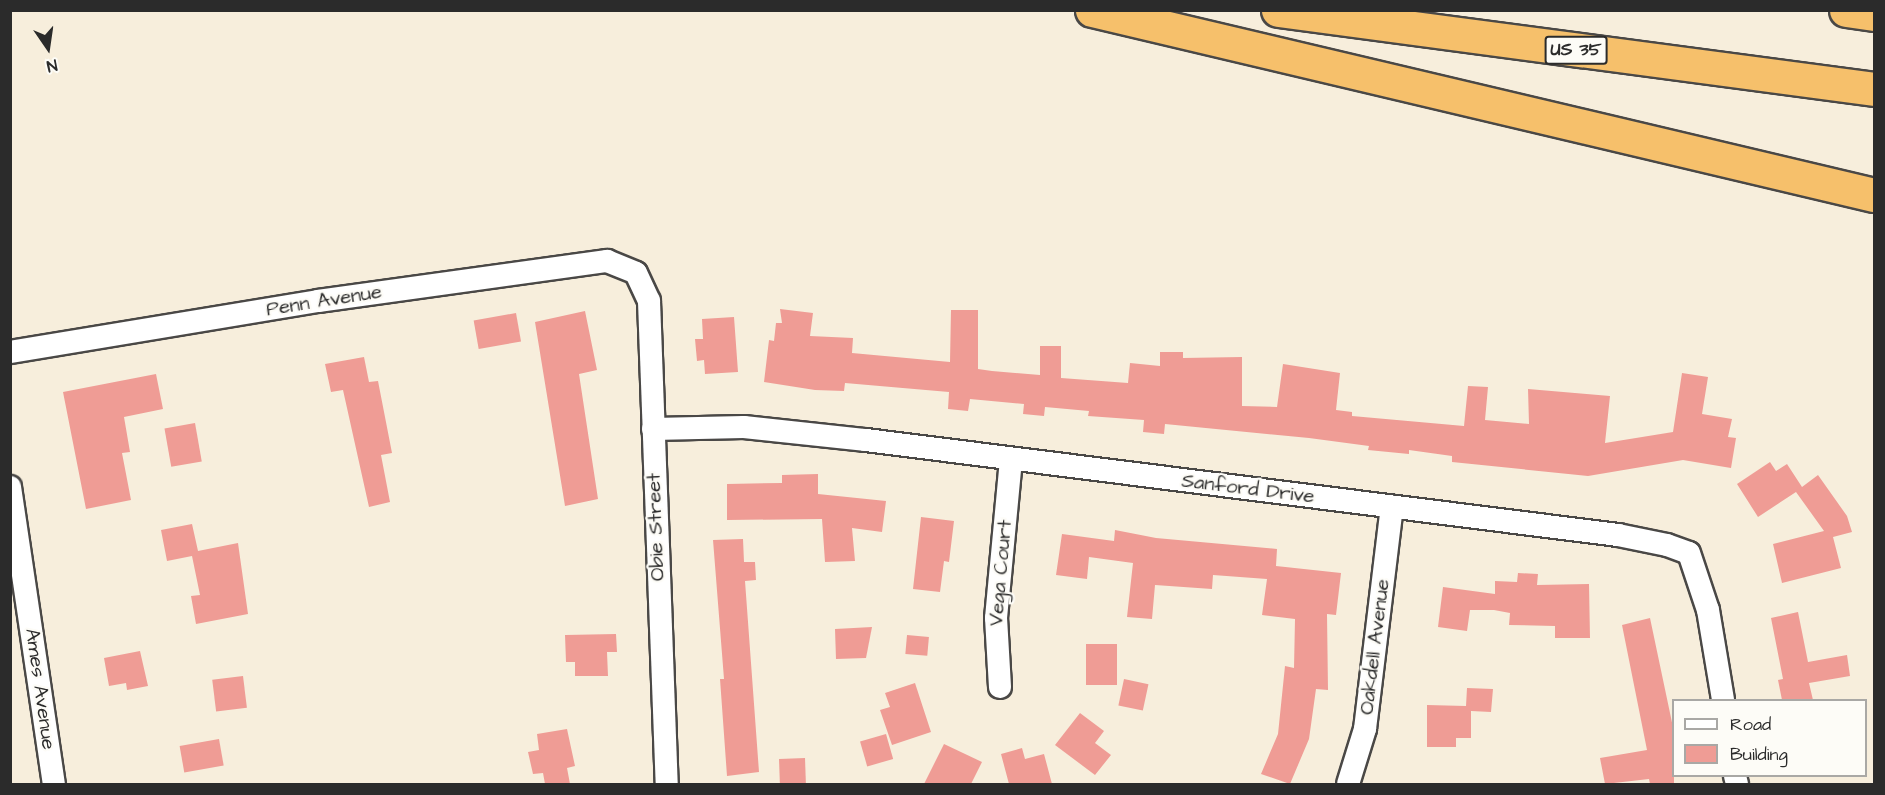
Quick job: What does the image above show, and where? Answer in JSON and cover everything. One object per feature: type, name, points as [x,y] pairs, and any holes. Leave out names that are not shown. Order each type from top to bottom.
[{"type":"highway","points":[[1092,10],[1875,195]]},
{"type":"highway","name":"US 35","points":[[1278,10],[1875,89]]},
{"type":"highway","points":[[1846,10],[1875,14]]},
{"type":"street","name":"Penn Avenue","points":[[10,352],[318,301],[607,261],[636,273]]},
{"type":"street","name":"Obie Street","points":[[636,273],[649,301],[667,784]]},
{"type":"street","name":"Sanford Drive","points":[[653,429],[744,427],[1618,535],[1689,553],[1708,610],[1723,699]]},
{"type":"street","name":"Vega Court","points":[[1000,687],[996,618],[1011,459]]},
{"type":"street","name":"Ames Avenue","points":[[10,487],[54,784]]},
{"type":"street","name":"Oakdell Avenue","points":[[1348,784],[1365,729],[1392,507]]},
{"type":"building","points":[[780,309],[813,313],[810,336],[853,338],[852,353],[950,362],[951,310],[978,310],[978,369],[992,371],[1040,375],[1040,346],[1061,346],[1061,378],[1128,383],[1130,363],[1160,366],[1160,352],[1183,352],[1183,358],[1242,357],[1242,406],[1277,407],[1283,364],[1340,373],[1336,410],[1352,412],[1352,416],[1464,426],[1468,386],[1488,387],[1485,420],[1529,424],[1528,389],[1610,396],[1605,443],[1673,432],[1682,373],[1708,377],[1702,414],[1732,419],[1728,437],[1736,438],[1731,468],[1683,460],[1588,476],[1452,462],[1452,456],[1409,450],[1409,454],[1368,450],[1369,446],[1309,438],[1165,424],[1164,434],[1143,432],[1144,420],[1088,416],[1089,411],[1045,407],[1044,416],[1023,414],[1024,404],[970,399],[968,411],[948,409],[949,392],[845,383],[844,391],[815,390],[764,382],[769,340],[774,341],[776,323],[782,323]]},
{"type":"building","points":[[585,311],[597,370],[579,374],[598,499],[565,506],[535,322]]},
{"type":"building","points":[[516,313],[521,342],[479,349],[474,320]]},
{"type":"building","points":[[734,317],[738,372],[705,374],[704,360],[697,361],[695,339],[703,339],[702,319]]},
{"type":"building","points":[[364,357],[369,382],[378,381],[392,453],[381,455],[390,502],[369,507],[343,390],[331,392],[325,364]]},
{"type":"building","points":[[156,374],[163,409],[124,417],[130,452],[122,453],[131,500],[86,509],[63,392]]},
{"type":"building","points":[[195,423],[202,461],[171,467],[164,428]]},
{"type":"building","points":[[1770,462],[1776,471],[1787,464],[1802,487],[1818,475],[1847,516],[1852,532],[1833,537],[1841,568],[1782,583],[1773,544],[1824,531],[1796,492],[1758,517],[1737,484]]},
{"type":"building","points":[[818,474],[818,494],[886,501],[882,532],[852,528],[855,561],[825,562],[822,519],[727,520],[727,484],[782,483],[782,475]]},
{"type":"building","points":[[921,517],[954,521],[949,562],[944,561],[940,592],[913,589]]},
{"type":"building","points":[[192,524],[198,551],[238,543],[248,614],[196,624],[191,596],[200,595],[192,556],[167,561],[161,530]]},
{"type":"building","points":[[1115,530],[1156,538],[1277,549],[1276,566],[1341,573],[1336,615],[1327,614],[1328,690],[1316,689],[1309,739],[1290,784],[1261,774],[1278,734],[1285,666],[1294,668],[1295,619],[1262,615],[1267,579],[1213,575],[1212,589],[1155,585],[1152,619],[1127,617],[1133,563],[1089,557],[1087,579],[1056,575],[1062,534],[1114,541]]},
{"type":"building","points":[[743,539],[744,562],[755,562],[756,580],[745,581],[759,772],[727,776],[720,679],[724,679],[713,540]]},
{"type":"building","points":[[1518,573],[1538,574],[1537,585],[1589,584],[1590,638],[1555,638],[1555,626],[1509,625],[1510,613],[1494,610],[1470,610],[1467,631],[1438,627],[1443,587],[1495,594],[1495,581],[1517,582]]},
{"type":"building","points":[[1798,612],[1808,662],[1847,655],[1850,676],[1809,683],[1813,699],[1782,699],[1778,680],[1783,679],[1771,618]]},
{"type":"building","points":[[1650,618],[1672,722],[1674,784],[1650,784],[1649,779],[1605,784],[1600,758],[1647,750],[1622,625]]},
{"type":"building","points":[[872,627],[866,658],[836,659],[835,629]]},
{"type":"building","points":[[616,634],[617,652],[607,652],[608,676],[575,676],[575,662],[566,662],[565,635]]},
{"type":"building","points":[[907,635],[929,637],[927,656],[905,654]]},
{"type":"building","points":[[1086,644],[1117,644],[1117,685],[1086,685]]},
{"type":"building","points":[[140,651],[148,686],[127,690],[126,683],[109,686],[104,658]]},
{"type":"building","points":[[243,676],[247,708],[216,712],[212,680]]},
{"type":"building","points":[[1124,679],[1148,684],[1143,711],[1118,705]]},
{"type":"building","points":[[915,683],[931,732],[892,745],[880,710],[890,707],[885,693]]},
{"type":"building","points":[[1467,688],[1493,689],[1491,712],[1471,711],[1471,738],[1456,738],[1456,747],[1427,747],[1427,705],[1466,706]]},
{"type":"building","points":[[1080,713],[1104,731],[1095,743],[1111,755],[1095,775],[1055,745]]},
{"type":"building","points":[[567,729],[575,766],[567,768],[570,784],[545,784],[543,773],[533,774],[528,752],[539,750],[537,734]]},
{"type":"building","points":[[886,734],[893,759],[867,766],[860,741]]},
{"type":"building","points":[[219,739],[224,766],[184,773],[180,746]]},
{"type":"building","points":[[944,744],[982,762],[971,784],[924,784]]},
{"type":"building","points":[[1022,748],[1025,759],[1044,754],[1052,784],[1009,784],[1001,754]]},
{"type":"building","points":[[805,758],[806,784],[780,784],[779,759]]}]
